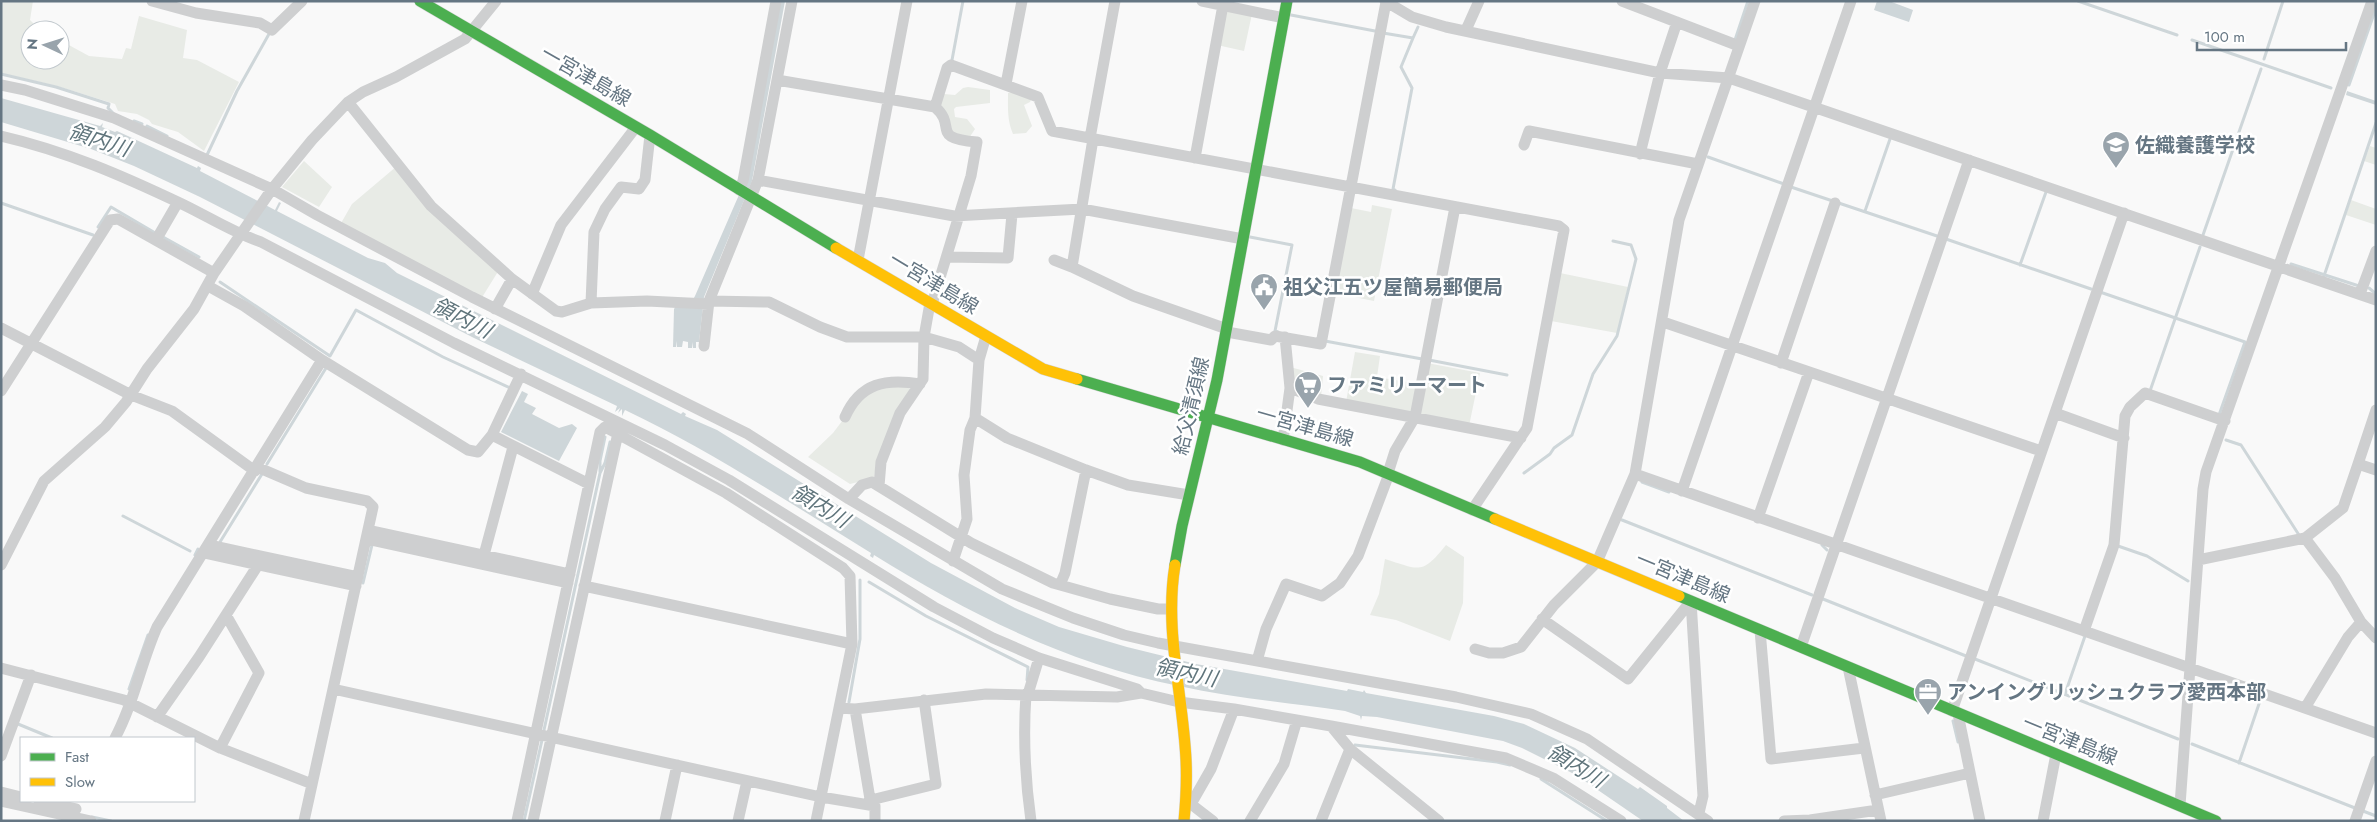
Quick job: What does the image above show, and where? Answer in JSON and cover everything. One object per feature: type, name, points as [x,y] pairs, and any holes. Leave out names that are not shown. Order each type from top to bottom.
[{"type":"main road","name":"一宮津島線","points":[[420,1],[650,135],[745,194],[1043,369],[1360,462],[2180,805],[2211,820]]},
{"type":"main road","name":"給父清須線","points":[[1184,821],[1189,802],[1187,758],[1170,609],[1178,546],[1209,417],[1227,330],[1287,1]]},
{"type":"street","points":[[152,1],[196,13],[260,23],[272,30],[302,1]]},
{"type":"street","points":[[2,563],[44,480],[105,427],[130,395],[147,368],[194,309],[214,273],[271,191],[312,140],[348,102],[363,92],[396,77],[465,39],[496,1]]},
{"type":"street","points":[[745,194],[743,180],[776,1]]},
{"type":"street","points":[[704,346],[707,303],[745,194],[758,180],[792,1]]},
{"type":"street","points":[[858,260],[907,1]]},
{"type":"street","points":[[1006,84],[1022,1]]},
{"type":"street","points":[[1072,267],[1091,138],[1115,1]]},
{"type":"street","points":[[1202,1],[1284,18]]},
{"type":"street","points":[[1054,260],[1133,296],[1227,330],[1271,340],[1276,336],[1321,344],[1385,1],[1412,17],[1446,27],[1660,73],[1729,78],[2376,300]]},
{"type":"street","points":[[1466,30],[1479,1]]},
{"type":"street","points":[[1622,1],[1644,5],[1677,22],[1739,46]]},
{"type":"street","points":[[1474,649],[1489,653],[1512,651],[1520,647],[1542,619],[1596,562],[1635,474],[1679,220],[1755,1]]},
{"type":"street","points":[[1682,491],[1851,1]]},
{"type":"street","points":[[2180,805],[2203,488],[2206,472],[2280,267],[2372,1]]},
{"type":"street","points":[[1195,158],[1223,5]]},
{"type":"street","points":[[1640,154],[1660,73],[1677,22]]},
{"type":"street","points":[[935,107],[947,68],[951,65],[1038,97],[1052,131],[1559,226],[1564,230],[1527,428],[1472,510]]},
{"type":"street","points":[[777,80],[935,107],[943,114],[946,132],[951,138],[977,142],[971,176],[931,303],[924,337],[923,380],[900,413],[881,462],[879,486]]},
{"type":"street","points":[[1,85],[25,90],[114,118],[271,191],[495,309],[715,416],[748,434],[849,499],[953,561],[1031,603],[1124,635],[1173,647],[1456,697],[1531,714],[1587,739],[1703,817]]},
{"type":"street","points":[[348,102],[431,206],[512,279],[556,311],[562,312],[591,303],[769,302],[820,327],[847,337],[924,337],[959,347],[979,360]]},
{"type":"street","points":[[532,294],[562,225],[636,127]]},
{"type":"street","points":[[1524,145],[1530,131],[1698,164]]},
{"type":"street","points":[[591,303],[594,232],[605,209],[621,187],[639,189],[645,180],[650,135]]},
{"type":"street","points":[[1,136],[30,142],[94,164],[261,242],[454,344],[521,374],[730,480],[934,607],[993,638],[1038,658],[1137,688],[1141,693]]},
{"type":"street","points":[[1800,647],[1969,160]]},
{"type":"street","points":[[758,180],[869,202],[958,216],[1082,209],[1243,239]]},
{"type":"street","points":[[156,240],[178,202]]},
{"type":"street","points":[[1781,363],[1835,203]]},
{"type":"street","points":[[1257,661],[1266,630],[1286,584],[1322,596],[1345,577],[1358,556],[1395,451],[1415,417],[1455,207]]},
{"type":"street","points":[[1980,821],[1955,712],[2041,451],[2124,213]]},
{"type":"street","points":[[947,257],[1008,258],[1012,214]]},
{"type":"street","points":[[1,392],[110,220],[118,219],[214,273]]},
{"type":"street","points":[[2360,294],[2376,251]]},
{"type":"street","points":[[495,309],[512,279]]},
{"type":"street","points":[[208,286],[244,306],[322,360],[468,450],[478,452],[492,436],[521,374]]},
{"type":"street","points":[[1662,322],[2041,451]]},
{"type":"street","points":[[1,328],[130,395],[172,411],[256,469],[306,488],[367,502],[374,508],[304,821]]},
{"type":"street","points":[[953,561],[967,519],[965,461],[970,430],[975,418],[979,360],[986,336]]},
{"type":"street","points":[[1283,440],[1290,388],[1285,337]]},
{"type":"street","points":[[115,737],[130,703],[157,626],[207,549],[322,360]]},
{"type":"street","points":[[1758,518],[1808,372]]},
{"type":"street","points":[[845,417],[850,406],[869,387],[900,381],[920,384]]},
{"type":"street","points":[[1290,388],[1318,399],[1521,438]]},
{"type":"street","points":[[2084,630],[2114,545],[2127,412],[2145,393],[2225,421]]},
{"type":"street","points":[[2198,560],[2305,538],[2343,508],[2376,410]]},
{"type":"street","points":[[2055,413],[2124,438]]},
{"type":"street","points":[[975,418],[1007,438],[1086,470],[1128,484],[1189,495]]},
{"type":"street","points":[[517,821],[600,432],[605,427],[726,493],[843,568],[850,576],[853,640],[816,821]]},
{"type":"street","points":[[533,821],[618,433]]},
{"type":"street","points":[[492,436],[589,484]]},
{"type":"street","points":[[484,555],[513,447]]},
{"type":"street","points":[[2358,464],[2376,470]]},
{"type":"street","points":[[1060,585],[1065,573],[1086,470]]},
{"type":"street","points":[[1635,474],[2376,732]]},
{"type":"street","points":[[849,499],[862,485],[872,482],[962,537],[1030,572],[1060,585],[1110,599],[1158,609],[1170,609]]},
{"type":"street","points":[[367,534],[484,555],[569,578]]},
{"type":"street","points":[[367,534],[569,578]]},
{"type":"street","points":[[2305,538],[2335,578],[2361,622],[2376,638]]},
{"type":"street","points":[[207,549],[258,565],[357,581]]},
{"type":"street","points":[[207,549],[357,581]]},
{"type":"street","points":[[157,717],[258,565]]},
{"type":"street","points":[[585,582],[853,640]]},
{"type":"street","points":[[1691,601],[1703,817]]},
{"type":"street","points":[[1542,619],[1628,679],[1691,601]]},
{"type":"street","points":[[220,748],[259,673],[226,615]]},
{"type":"street","points":[[2305,708],[2348,637],[2361,622]]},
{"type":"street","points":[[1760,630],[1771,759],[1864,748]]},
{"type":"street","points":[[1031,821],[1023,734],[1027,694],[1038,658]]},
{"type":"street","points":[[1784,821],[1880,816],[1848,667]]},
{"type":"street","points":[[1,668],[130,703],[220,748],[312,784]]},
{"type":"street","points":[[1,756],[31,675]]},
{"type":"street","points":[[333,689],[821,797],[871,802],[936,784],[924,700]]},
{"type":"street","points":[[839,708],[855,709],[986,694],[1117,698],[1141,693],[1506,758],[1553,778],[1621,821]]},
{"type":"street","points":[[855,709],[871,802],[875,806],[875,821]]},
{"type":"street","points":[[1213,821],[1189,802],[1211,769],[1234,709]]},
{"type":"street","points":[[1250,821],[1284,764],[1297,720]]},
{"type":"street","points":[[1331,726],[1350,749],[1439,821]]},
{"type":"street","points":[[1321,821],[1350,749]]},
{"type":"street","points":[[2042,821],[2056,754]]},
{"type":"street","points":[[2355,821],[2376,761]]},
{"type":"street","points":[[665,821],[677,765]]},
{"type":"street","points":[[1875,795],[1970,773]]},
{"type":"street","points":[[738,821],[747,781]]},
{"type":"street","points":[[1,792],[20,797]]},
{"type":"street","points":[[1,801],[75,812]]},
{"type":"street","points":[[42,802],[75,812],[91,821]]},
{"type":"shaded area","points":[[1,1],[33,1],[30,20],[20,20],[20,70],[70,70],[70,46],[89,56],[122,59],[126,48],[131,49],[139,16],[187,30],[183,58],[197,60],[239,82],[204,151],[178,132],[152,124],[149,120],[137,114],[118,111],[115,104],[57,86],[1,73]]},
{"type":"shaded area","points":[[1224,11],[1252,14],[1244,51],[1217,45]]},
{"type":"shaded area","points":[[963,88],[990,90],[990,103],[956,107],[954,109],[955,117],[967,119],[975,129],[969,138],[954,136],[940,107],[944,94],[955,95]]},
{"type":"shaded area","points":[[1012,92],[1032,98],[1030,102],[1024,105],[1032,126],[1026,133],[1013,134],[1011,129],[1008,114],[1008,93]]},
{"type":"shaded area","points":[[2370,146],[2376,148],[2376,165],[2364,161]]},
{"type":"shaded area","points":[[304,161],[332,187],[319,207],[282,187]]},
{"type":"shaded area","points":[[397,166],[499,270],[481,299],[340,225],[352,204]]},
{"type":"shaded area","points":[[2351,200],[2376,209],[2376,225],[2346,215]]},
{"type":"shaded area","points":[[1372,205],[1392,209],[1374,301],[1334,293],[1351,208],[1371,212]]},
{"type":"shaded area","points":[[1560,273],[1628,287],[1617,333],[1551,321]]},
{"type":"shaded area","points":[[1355,352],[1380,356],[1377,377],[1420,384],[1412,414],[1346,402]]},
{"type":"shaded area","points":[[1427,363],[1480,373],[1469,426],[1419,416]]},
{"type":"shaded area","points":[[1290,367],[1323,376],[1321,397],[1292,386]]},
{"type":"shaded area","points":[[908,385],[911,392],[876,464],[874,478],[850,484],[808,457],[833,433],[852,408],[877,387]]},
{"type":"shaded area","points":[[1446,545],[1464,557],[1463,603],[1450,641],[1396,620],[1370,615],[1379,594],[1385,559],[1406,566],[1425,566]]},
{"type":"water","points":[[779,1],[785,1],[752,181],[704,297],[699,342],[696,342],[696,348],[693,348],[693,342],[692,348],[688,348],[688,342],[683,341],[682,347],[677,347],[677,341],[676,347],[673,347],[674,309],[676,306],[689,307],[745,181]]},
{"type":"water","points":[[1877,1],[1889,1],[1913,10],[1909,22],[1874,10]]},
{"type":"water","points":[[2347,91],[2376,101],[2376,105],[2346,95]]},
{"type":"water","name":"領内川","points":[[1,98],[100,126],[103,123],[102,127],[117,131],[197,168],[198,166],[201,168],[200,171],[275,210],[279,202],[281,203],[277,211],[368,258],[385,263],[397,273],[681,414],[683,412],[686,414],[685,416],[717,430],[931,563],[1015,608],[1059,627],[1127,647],[1196,664],[1347,691],[1348,689],[1363,692],[1364,690],[1366,693],[1494,716],[1524,724],[1575,748],[1638,789],[1640,787],[1684,821],[1643,821],[1576,775],[1522,748],[1503,741],[1377,717],[1362,716],[1361,720],[1360,716],[1345,711],[1241,697],[1179,686],[1098,665],[1021,634],[983,617],[874,555],[873,558],[870,556],[871,553],[780,497],[719,460],[657,426],[625,410],[622,416],[622,409],[618,413],[620,408],[615,412],[617,406],[474,338],[200,197],[134,166],[91,149],[1,122]]},
{"type":"water","points":[[522,391],[528,394],[524,402],[536,408],[532,414],[559,428],[572,424],[577,428],[559,461],[501,432]]},
{"type":"waterway","points":[[952,60],[963,1]]},
{"type":"waterway","points":[[1735,40],[1748,1]]},
{"type":"waterway","points":[[2078,1],[2177,35]]},
{"type":"waterway","points":[[2264,59],[2283,1]]},
{"type":"waterway","points":[[2349,85],[2376,8]]},
{"type":"waterway","points":[[1291,15],[1375,31]]},
{"type":"waterway","points":[[1413,38],[1418,27]]},
{"type":"waterway","points":[[1383,33],[1413,38],[1401,67],[1412,88],[1393,189],[1395,190]]},
{"type":"waterway","points":[[207,155],[237,91],[269,34]]},
{"type":"waterway","points":[[2192,40],[2331,88]]},
{"type":"waterway","points":[[2203,235],[2261,69]]},
{"type":"waterway","points":[[1,74],[56,87],[109,104],[108,108],[114,114]]},
{"type":"waterway","points":[[134,121],[142,124]]},
{"type":"waterway","points":[[2324,276],[2376,123]]},
{"type":"waterway","points":[[147,126],[167,136]]},
{"type":"waterway","points":[[1865,211],[1890,139]]},
{"type":"waterway","points":[[1708,157],[1784,184]]},
{"type":"waterway","points":[[1791,187],[1937,236]]},
{"type":"waterway","points":[[2020,265],[2046,192]]},
{"type":"waterway","points":[[1,203],[93,235]]},
{"type":"waterway","points":[[98,227],[111,207],[157,234]]},
{"type":"waterway","points":[[163,237],[199,257]]},
{"type":"waterway","points":[[1250,237],[1292,245],[1275,331],[1278,332]]},
{"type":"waterway","points":[[1946,239],[2091,289]]},
{"type":"waterway","points":[[1524,473],[1572,435],[1593,374],[1617,336],[1636,259],[1631,245],[1613,241]]},
{"type":"waterway","points":[[2150,391],[2200,247]]},
{"type":"waterway","points":[[2291,264],[2359,286]]},
{"type":"waterway","points":[[220,282],[330,356],[356,310],[443,357],[510,388]]},
{"type":"waterway","points":[[2369,288],[2376,294]]},
{"type":"waterway","points":[[2100,292],[2245,342],[2219,415]]},
{"type":"waterway","points":[[1325,341],[1422,359]]},
{"type":"waterway","points":[[1429,360],[1507,375]]},
{"type":"waterway","points":[[267,464],[326,368]]},
{"type":"waterway","points":[[600,472],[600,461],[605,437]]},
{"type":"waterway","points":[[2226,440],[2241,445],[2299,535]]},
{"type":"waterway","points":[[544,730],[600,473],[605,463],[610,442]]},
{"type":"waterway","points":[[220,542],[262,474]]},
{"type":"waterway","points":[[1642,482],[1669,492]]},
{"type":"waterway","points":[[123,516],[190,551]]},
{"type":"waterway","points":[[1622,520],[1812,595]]},
{"type":"waterway","points":[[363,583],[372,545]]},
{"type":"waterway","points":[[1822,545],[1827,550]]},
{"type":"waterway","points":[[2118,546],[2147,556],[2188,581]]},
{"type":"waterway","points":[[195,555],[198,549]]},
{"type":"waterway","points":[[849,702],[860,639],[860,580]]},
{"type":"waterway","points":[[869,582],[926,616],[1028,667],[1027,680]]},
{"type":"waterway","points":[[1823,599],[1966,656]]},
{"type":"waterway","points":[[129,689],[148,635]]},
{"type":"waterway","points":[[2065,694],[2085,636]]},
{"type":"waterway","points":[[1975,659],[2178,739]]},
{"type":"waterway","points":[[2239,763],[2261,698]]},
{"type":"waterway","points":[[1953,721],[1958,742]]},
{"type":"waterway","points":[[18,724],[50,737]]},
{"type":"waterway","points":[[524,821],[542,740]]},
{"type":"waterway","points":[[2192,744],[2355,808]]},
{"type":"waterway","points":[[1355,745],[1510,765]]},
{"type":"waterway","points":[[1541,779],[1607,821]]},
{"type":"waterway","points":[[2363,811],[2376,816]]},
{"type":"waterway","points":[[92,817],[111,821]]},
{"type":"traffic: fast","points":[[420,1],[650,135],[836,248]]},
{"type":"traffic: fast","points":[[1175,565],[1182,526],[1217,380],[1287,1]]},
{"type":"traffic: fast","points":[[1077,379],[1360,462],[1495,519]]},
{"type":"traffic: fast","points":[[1679,596],[2216,821]]},
{"type":"traffic: slow","points":[[836,248],[1043,369],[1077,379]]},
{"type":"traffic: slow","points":[[1495,519],[1679,596]]},
{"type":"traffic: slow","points":[[1175,565],[1172,614],[1175,662],[1186,760],[1184,821]]},
{"type":"place","name":"佐織養護学校","points":[[2116,169]]},
{"type":"place","name":"祖父江五ツ屋簡易郵便局","points":[[1264,311]]},
{"type":"place","name":"ファミリーマート","points":[[1308,409]]},
{"type":"place","name":"アンイングリッシュクラブ愛西本部","points":[[1928,716]]}]
